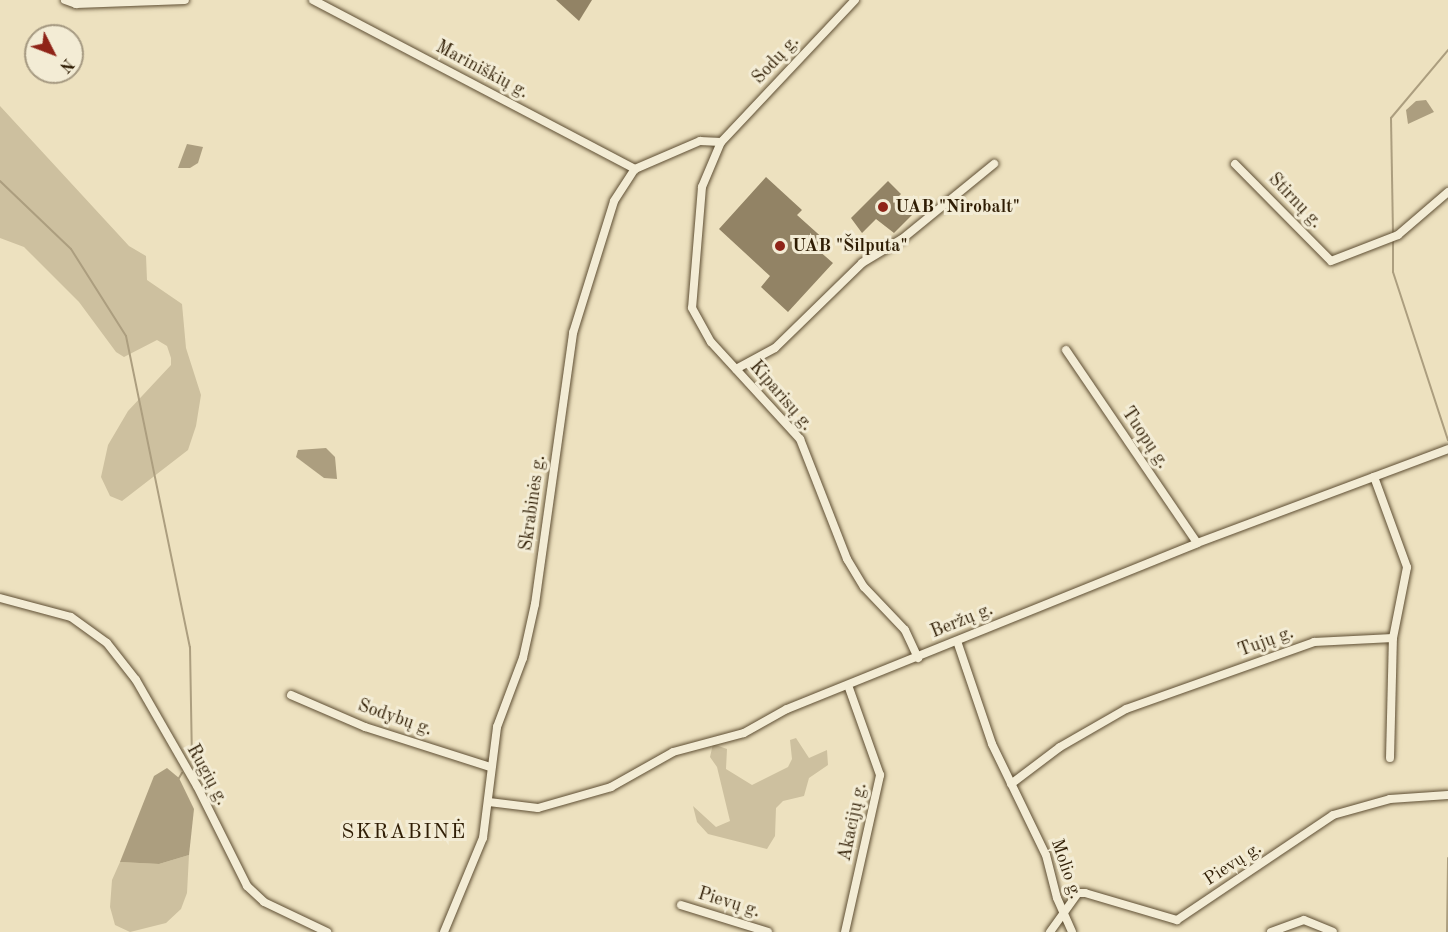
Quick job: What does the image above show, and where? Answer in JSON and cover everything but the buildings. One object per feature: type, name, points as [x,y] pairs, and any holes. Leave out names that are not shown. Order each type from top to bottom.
[{"type":"street","points":[[65,0],[76,4],[185,0]]},
{"type":"street","name":"Mariniškių g.","points":[[313,0],[635,169]]},
{"type":"street","name":"Sodų g.","points":[[721,142],[855,0]]},
{"type":"street","points":[[635,169],[700,141],[721,142]]},
{"type":"street","name":"Kiparisų g.","points":[[721,142],[702,187],[692,308],[699,327],[800,439],[847,559],[864,586],[905,630],[918,658]]},
{"type":"street","points":[[736,369],[775,348],[862,263],[903,239],[994,164]]},
{"type":"street","name":"Stirnų g.","points":[[1235,164],[1331,261],[1398,235],[1448,192]]},
{"type":"street","name":"Skrabinės g.","points":[[444,932],[483,838],[489,802],[490,767],[498,727],[534,612],[573,333],[614,201],[635,169]]},
{"type":"street","name":"Tuopų g.","points":[[1066,351],[1197,543]]},
{"type":"street","name":"Beržų g.","points":[[489,802],[538,808],[611,787],[673,752],[744,733],[787,709],[849,687],[1197,543],[1448,449]]},
{"type":"street","points":[[1374,477],[1407,567],[1393,638],[1390,758]]},
{"type":"street","name":"Rugių g.","points":[[0,598],[71,617],[107,643],[136,680],[247,886],[264,902],[327,932]]},
{"type":"street","name":"Tujų g.","points":[[1011,784],[1060,747],[1126,709],[1314,642],[1393,638]]},
{"type":"street","name":"Molio g.","points":[[957,641],[1011,784],[1046,855],[1072,932]]},
{"type":"street","name":"Akacijų g.","points":[[845,932],[880,775],[849,687]]},
{"type":"street","name":"Sodybų g.","points":[[291,695],[365,727],[490,767]]},
{"type":"street","name":"Pievų g.","points":[[1050,932],[1078,893],[1095,893],[1177,920],[1333,815],[1390,799],[1448,795]]},
{"type":"street","name":"Pievų g.","points":[[681,905],[768,932]]},
{"type":"street","points":[[1271,932],[1304,920],[1333,932]]},
{"type":"shaded area","points":[[1426,100],[1434,112],[1408,124],[1406,110],[1416,101]]},
{"type":"shaded area","points":[[0,106],[129,246],[146,256],[147,280],[182,304],[186,348],[201,395],[196,426],[188,450],[122,501],[110,496],[101,477],[108,445],[128,411],[171,365],[171,358],[167,346],[157,340],[124,357],[116,352],[79,302],[24,247],[0,238]]},
{"type":"shaded area","points":[[187,144],[203,147],[198,163],[190,168],[178,168]]},
{"type":"shaded area","points":[[326,448],[335,457],[337,479],[324,478],[296,457],[298,450]]},
{"type":"shaded area","points":[[796,738],[809,758],[827,750],[828,765],[809,778],[804,796],[783,801],[776,808],[775,836],[767,849],[708,834],[697,822],[693,806],[716,827],[730,821],[717,767],[710,757],[713,744],[727,749],[726,769],[752,785],[788,767],[792,759],[790,740]]},
{"type":"shaded area","points":[[167,768],[179,778],[194,809],[189,855],[159,864],[120,862],[154,776]]},
{"type":"shaded area","points":[[189,855],[187,893],[181,909],[166,923],[130,932],[115,925],[110,907],[112,880],[120,862],[159,864]]},
{"type":"waterway","points":[[1393,233],[1391,118],[1448,50]]},
{"type":"waterway","points":[[0,181],[71,249],[126,336],[190,647],[192,757]]},
{"type":"waterway","points":[[1393,241],[1393,272],[1448,440]]},
{"type":"waterway","points":[[179,778],[182,773]]},
{"type":"waterway","points":[[1447,932],[1448,858]]},
{"type":"place","name":"UAB \"Nirobalt\"","points":[[883,207]]},
{"type":"place","name":"UAB \"Šilputa\"","points":[[780,246]]},
{"type":"district","name":"SKRABINĖ","points":[[404,833]]}]
